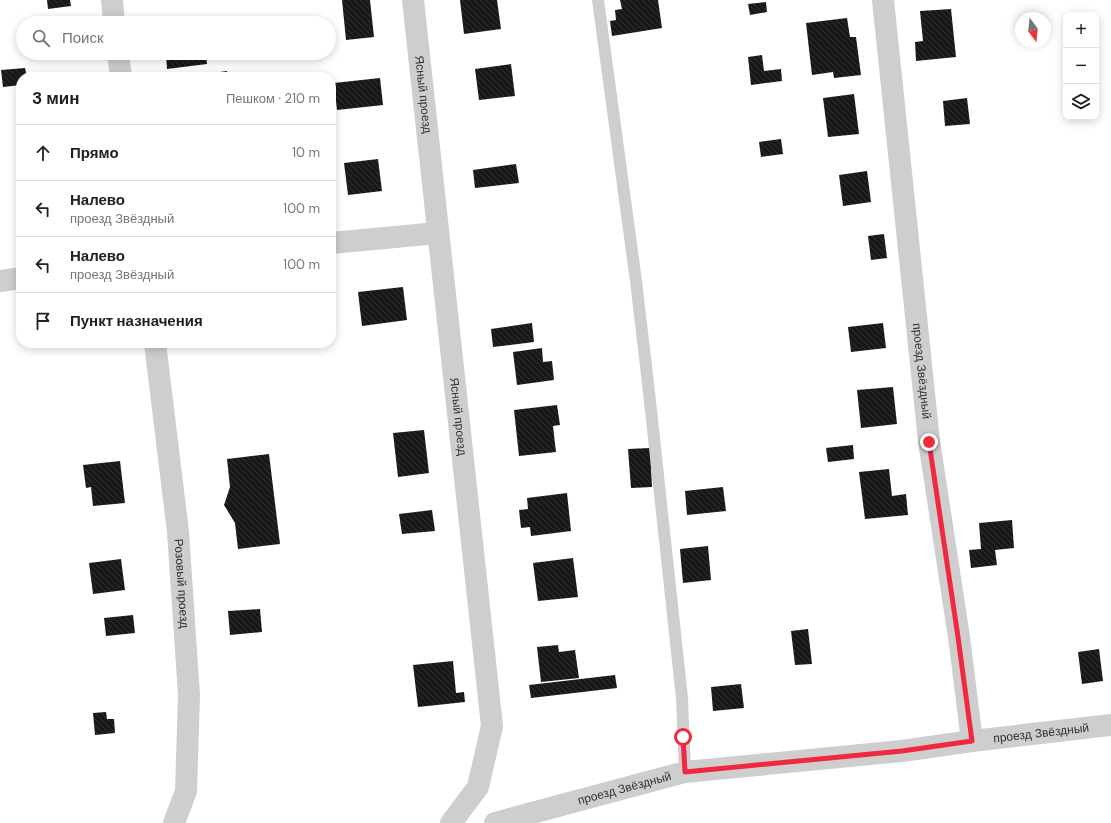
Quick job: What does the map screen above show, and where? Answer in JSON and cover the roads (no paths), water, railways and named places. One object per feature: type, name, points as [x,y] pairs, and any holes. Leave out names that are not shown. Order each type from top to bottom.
[{"type":"street","points":[[112,0],[113,16]]},
{"type":"street","name":"Ясный проезд","points":[[413,0],[492,726],[478,787],[451,823]]},
{"type":"street","name":"проезд Звёздный","points":[[883,0],[929,442],[972,741]]},
{"type":"street","points":[[119,60],[120,72]]},
{"type":"street","points":[[336,243],[438,233]]},
{"type":"street","points":[[0,281],[16,279]]},
{"type":"street","name":"Розовый проезд","points":[[156,348],[178,532],[189,695],[186,791],[174,823]]},
{"type":"street","name":"проезд Звёздный","points":[[495,823],[685,772],[902,751],[972,741],[1111,725]]},
{"type":"lane","points":[[598,0],[636,281],[649,392],[682,698],[685,772]]}]
